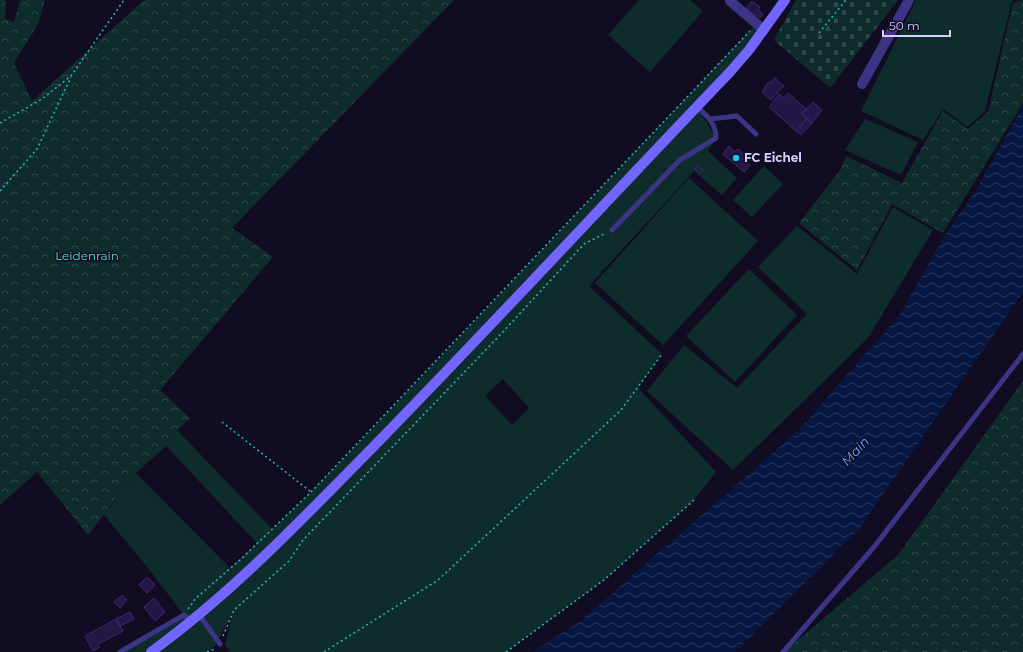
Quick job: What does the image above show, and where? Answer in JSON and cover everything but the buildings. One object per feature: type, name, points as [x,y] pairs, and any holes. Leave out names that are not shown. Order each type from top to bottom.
[{"type":"main road","points":[[151,652],[196,619],[301,521],[730,72],[760,27],[785,0]]},
{"type":"street","points":[[862,84],[909,0]]},
{"type":"street","points":[[730,1],[760,27]]},
{"type":"lane","points":[[612,230],[680,160],[714,140],[716,133],[710,119],[697,107]]},
{"type":"lane","points":[[710,119],[737,116],[756,134]]},
{"type":"lane","points":[[783,652],[874,547],[1023,354]]},
{"type":"lane","points":[[120,652],[184,615],[196,619],[220,644]]},
{"type":"path","points":[[0,191],[37,149],[71,76],[124,0]]},
{"type":"path","points":[[819,33],[846,0]]},
{"type":"path","points":[[184,615],[196,598],[241,559],[311,492],[760,27]]},
{"type":"path","points":[[0,123],[42,99],[71,76]]},
{"type":"path","points":[[207,652],[215,650],[220,644],[234,610],[288,561],[303,540],[501,334],[584,244],[612,230]]},
{"type":"path","points":[[324,652],[438,580],[621,410],[662,354]]},
{"type":"path","points":[[222,422],[311,492]]},
{"type":"path","points":[[506,652],[604,580],[694,500]]},
{"type":"green space","name":"Leidenrain","points":[[0,0],[6,0],[5,19],[14,22],[20,0],[45,0],[38,24],[14,63],[32,101],[144,0],[454,0],[232,228],[273,257],[160,390],[190,418],[177,430],[166,446],[136,473],[88,535],[37,472],[0,505]]},
{"type":"green space","points":[[639,0],[690,0],[703,11],[650,72],[608,35]]},
{"type":"green space","points":[[796,0],[898,0],[830,88],[774,40]]},
{"type":"green space","points":[[916,0],[1015,0],[1012,1],[985,111],[968,127],[943,109],[923,140],[861,111]]},
{"type":"green space","points":[[1023,0],[1023,103],[943,233],[892,204],[857,270],[799,223],[841,169],[846,156],[902,183],[943,111],[968,129],[988,112],[1013,3]]},
{"type":"green space","points":[[756,24],[764,30],[697,107],[716,138],[708,151],[737,178],[722,195],[694,171],[589,286],[662,354],[638,388],[716,472],[694,500],[604,580],[506,652],[230,652],[225,645],[233,612],[215,646],[207,652],[119,652],[184,615],[144,563],[104,515],[136,473],[230,568],[257,543],[166,446],[177,430],[272,529],[311,492]],"holes":[[[503,379],[529,408],[512,425],[485,396]]]},
{"type":"green space","points":[[865,119],[918,142],[901,175],[845,150]]},
{"type":"green space","points":[[764,166],[783,184],[752,217],[733,200]]},
{"type":"green space","points":[[689,178],[758,241],[663,345],[595,283]]},
{"type":"green space","points":[[893,207],[933,230],[868,338],[733,470],[647,391],[684,345],[737,388],[807,314],[758,267],[797,226],[857,274]]},
{"type":"green space","points":[[749,269],[797,315],[735,382],[686,336]]},
{"type":"green space","points":[[1023,381],[1023,652],[784,652],[898,555]]},
{"type":"water","name":"Main","points":[[1023,106],[1023,292],[859,529],[735,652],[533,652],[578,623],[797,432],[899,316],[946,234],[975,192]]},
{"type":"place","name":"FC Eichel","points":[[736,158]]}]
